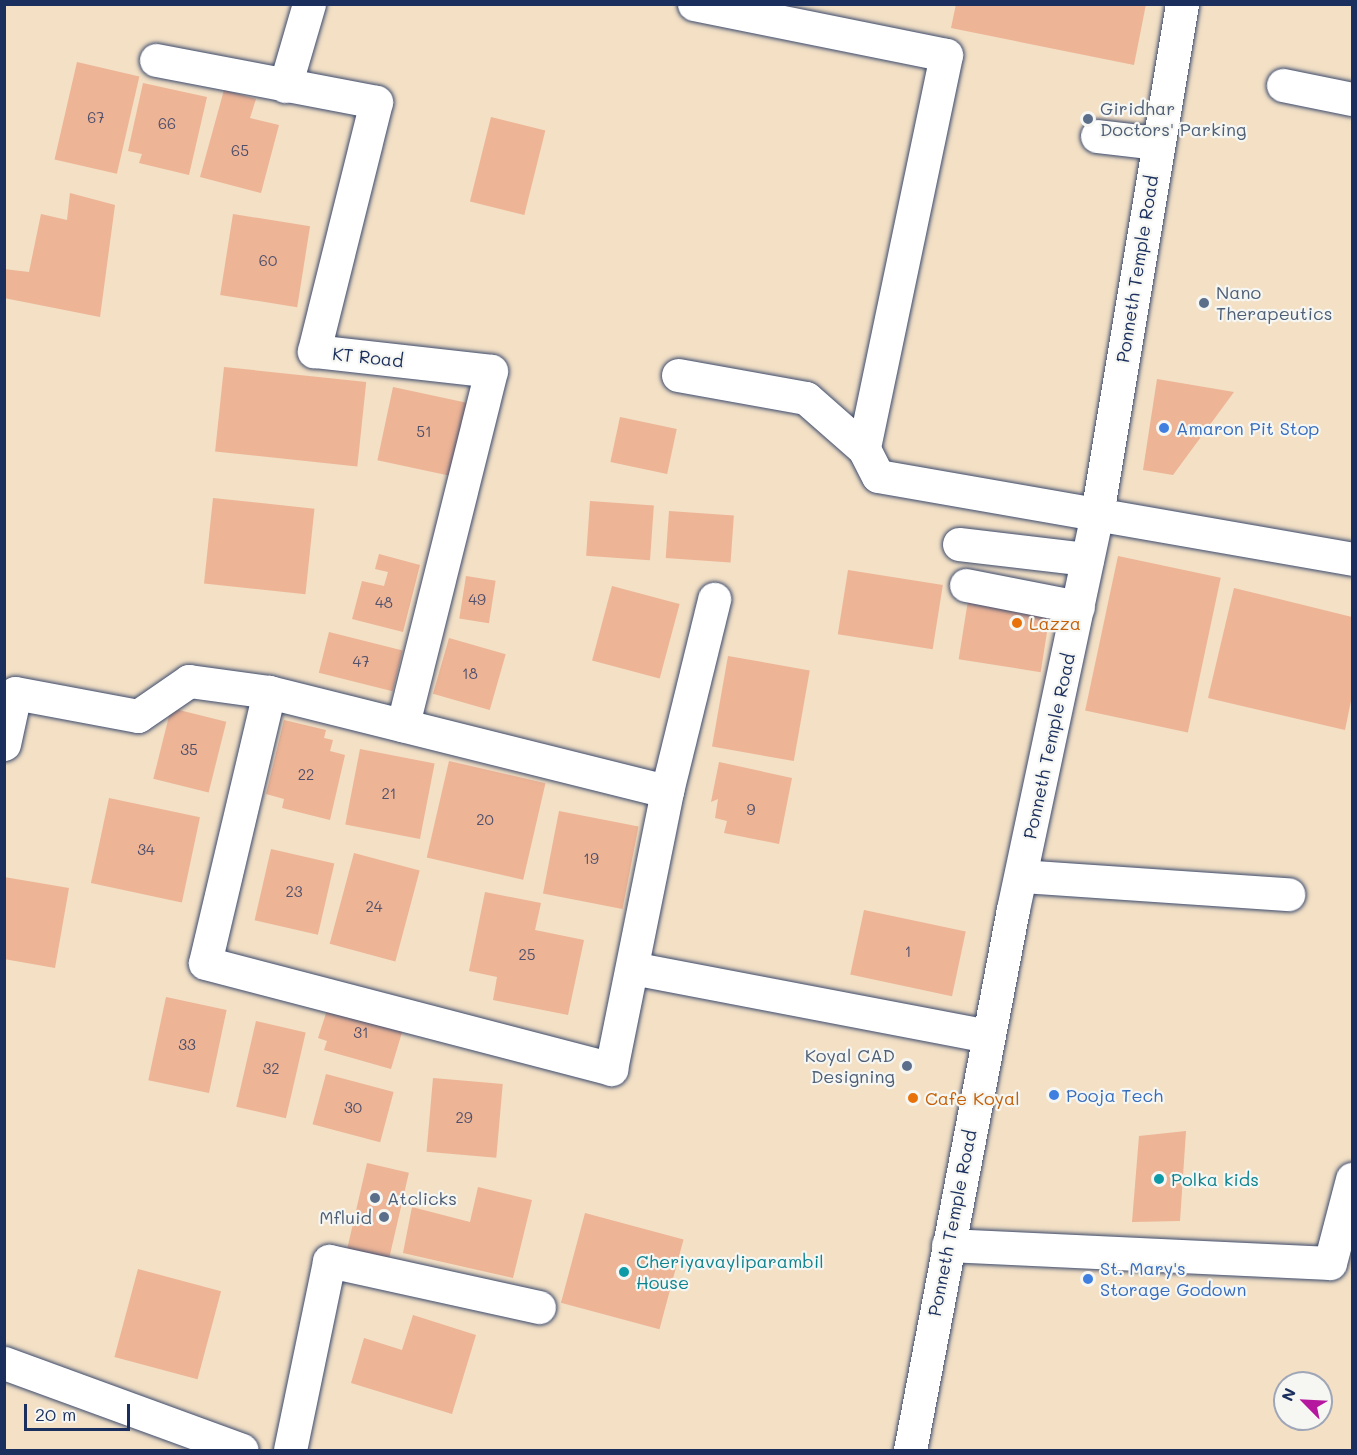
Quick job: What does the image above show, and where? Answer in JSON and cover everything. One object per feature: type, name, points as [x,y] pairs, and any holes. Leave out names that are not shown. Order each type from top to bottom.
[{"type":"street","points":[[156,60],[285,86],[309,4]]},
{"type":"street","name":"Ponneth Temple Road","points":[[910,1450],[988,1036],[1097,514],[1157,143],[1182,4]]},
{"type":"street","points":[[708,6],[946,55],[864,449]]},
{"type":"street","name":"KT Road","points":[[285,86],[376,102],[314,351],[491,371],[403,725]]},
{"type":"street","points":[[1283,86],[1353,99]]},
{"type":"street","points":[[1097,136],[1157,143]]},
{"type":"street","points":[[678,375],[806,398],[864,449],[878,476],[1353,559]]},
{"type":"street","points":[[959,544],[1087,559]]},
{"type":"street","points":[[966,585],[1078,607]]},
{"type":"street","points":[[270,692],[205,963],[611,1069],[667,791],[714,599]]},
{"type":"street","points":[[4,744],[15,693],[138,716],[189,681],[270,692],[667,791]]},
{"type":"street","points":[[1020,876],[1288,894]]},
{"type":"street","points":[[632,968],[988,1036]]},
{"type":"street","points":[[948,1245],[1330,1263],[1353,1179]]},
{"type":"street","points":[[290,1450],[329,1261],[539,1307]]},
{"type":"street","points":[[4,1364],[88,1408],[242,1450]]},
{"type":"building","points":[[956,4],[1146,4],[1134,65],[951,28]]},
{"type":"building","points":[[77,62],[139,76],[117,174],[55,159]]},
{"type":"building","points":[[143,83],[207,97],[189,175],[139,163],[142,154],[128,151]]},
{"type":"building","points":[[224,90],[256,99],[250,118],[279,125],[261,193],[200,177]]},
{"type":"building","points":[[491,117],[545,131],[524,215],[470,201]]},
{"type":"building","points":[[70,193],[115,205],[100,317],[4,298],[4,269],[29,272],[41,214],[67,220]]},
{"type":"building","points":[[233,214],[310,226],[297,307],[220,295]]},
{"type":"building","points":[[224,367],[366,382],[357,466],[215,452]]},
{"type":"building","points":[[1157,379],[1234,392],[1173,475],[1143,470]]},
{"type":"building","points":[[393,387],[471,404],[456,477],[377,460]]},
{"type":"building","points":[[620,417],[677,429],[667,474],[610,462]]},
{"type":"building","points":[[213,498],[314,509],[305,594],[204,584]]},
{"type":"building","points":[[590,501],[654,505],[650,560],[586,556]]},
{"type":"building","points":[[669,511],[734,516],[731,562],[666,558]]},
{"type":"building","points":[[379,554],[420,565],[403,632],[352,619],[362,581],[384,586],[388,572],[375,569]]},
{"type":"building","points":[[1118,556],[1221,578],[1188,732],[1085,711]]},
{"type":"building","points":[[848,570],[943,585],[933,649],[838,634]]},
{"type":"building","points":[[466,576],[496,581],[489,623],[459,618]]},
{"type":"building","points":[[612,586],[680,604],[660,678],[592,660]]},
{"type":"building","points":[[1234,588],[1352,617],[1352,696],[1345,730],[1208,698]]},
{"type":"building","points":[[969,594],[1051,607],[1041,672],[959,659]]},
{"type":"building","points":[[329,632],[403,650],[393,691],[319,673]]},
{"type":"building","points":[[449,638],[506,654],[490,710],[433,694]]},
{"type":"building","points":[[728,656],[810,670],[794,761],[712,747]]},
{"type":"building","points":[[171,708],[226,722],[209,793],[153,779]]},
{"type":"building","points":[[284,720],[326,730],[324,738],[333,740],[330,751],[345,755],[330,820],[282,808],[284,799],[266,794]]},
{"type":"building","points":[[360,749],[435,764],[420,839],[345,825]]},
{"type":"building","points":[[449,761],[545,783],[523,880],[427,857]]},
{"type":"building","points":[[719,762],[792,778],[779,844],[724,833],[727,821],[715,818],[718,799],[711,802]]},
{"type":"building","points":[[109,798],[200,817],[182,902],[91,883]]},
{"type":"building","points":[[559,811],[639,826],[622,909],[543,893]]},
{"type":"building","points":[[271,849],[334,864],[318,935],[255,920]]},
{"type":"building","points":[[354,853],[420,871],[395,961],[330,944]]},
{"type":"building","points":[[4,877],[69,888],[55,968],[4,959]]},
{"type":"building","points":[[485,892],[541,903],[535,930],[584,940],[568,1015],[493,1000],[497,977],[469,971]]},
{"type":"building","points":[[864,910],[966,932],[952,996],[850,975]]},
{"type":"building","points":[[166,997],[227,1010],[209,1093],[148,1080]]},
{"type":"building","points":[[328,1007],[403,1029],[391,1069],[324,1050],[327,1041],[318,1038]]},
{"type":"building","points":[[256,1021],[306,1032],[286,1118],[236,1107]]},
{"type":"building","points":[[326,1074],[394,1092],[380,1142],[313,1124]]},
{"type":"building","points":[[433,1078],[503,1084],[496,1158],[427,1152]]},
{"type":"building","name":"Polka kids","points":[[1186,1131],[1180,1221],[1132,1222],[1139,1136]]},
{"type":"building","points":[[367,1163],[409,1173],[389,1258],[347,1249]]},
{"type":"building","points":[[478,1187],[532,1200],[513,1278],[403,1253],[412,1207],[470,1222]]},
{"type":"building","name":"Cheriyavayliparambil House","points":[[585,1213],[684,1239],[659,1329],[561,1303]]},
{"type":"building","points":[[138,1269],[221,1291],[198,1379],[114,1357]]},
{"type":"building","points":[[413,1315],[476,1335],[452,1414],[351,1383],[364,1338],[402,1350]]},
{"type":"place","name":"Giridhar Doctors' Parking","points":[[1088,119]]},
{"type":"place","name":"Nano Therapeutics","points":[[1204,303]]},
{"type":"place","name":"Amaron Pit Stop","points":[[1164,428]]},
{"type":"place","name":"Lazza","points":[[1017,623]]},
{"type":"place","name":"Koyal CAD Designing","points":[[907,1066]]},
{"type":"place","name":"Pooja Tech","points":[[1054,1095]]},
{"type":"place","name":"Cafe Koyal","points":[[913,1098]]},
{"type":"place","name":"Polka kids","points":[[1159,1179]]},
{"type":"place","name":"Atclicks","points":[[375,1198]]},
{"type":"place","name":"Mfluid","points":[[384,1217]]},
{"type":"place","name":"Cheriyavayliparambil House","points":[[624,1272]]},
{"type":"place","name":"St. Mary's Storage Godown","points":[[1088,1279]]}]
